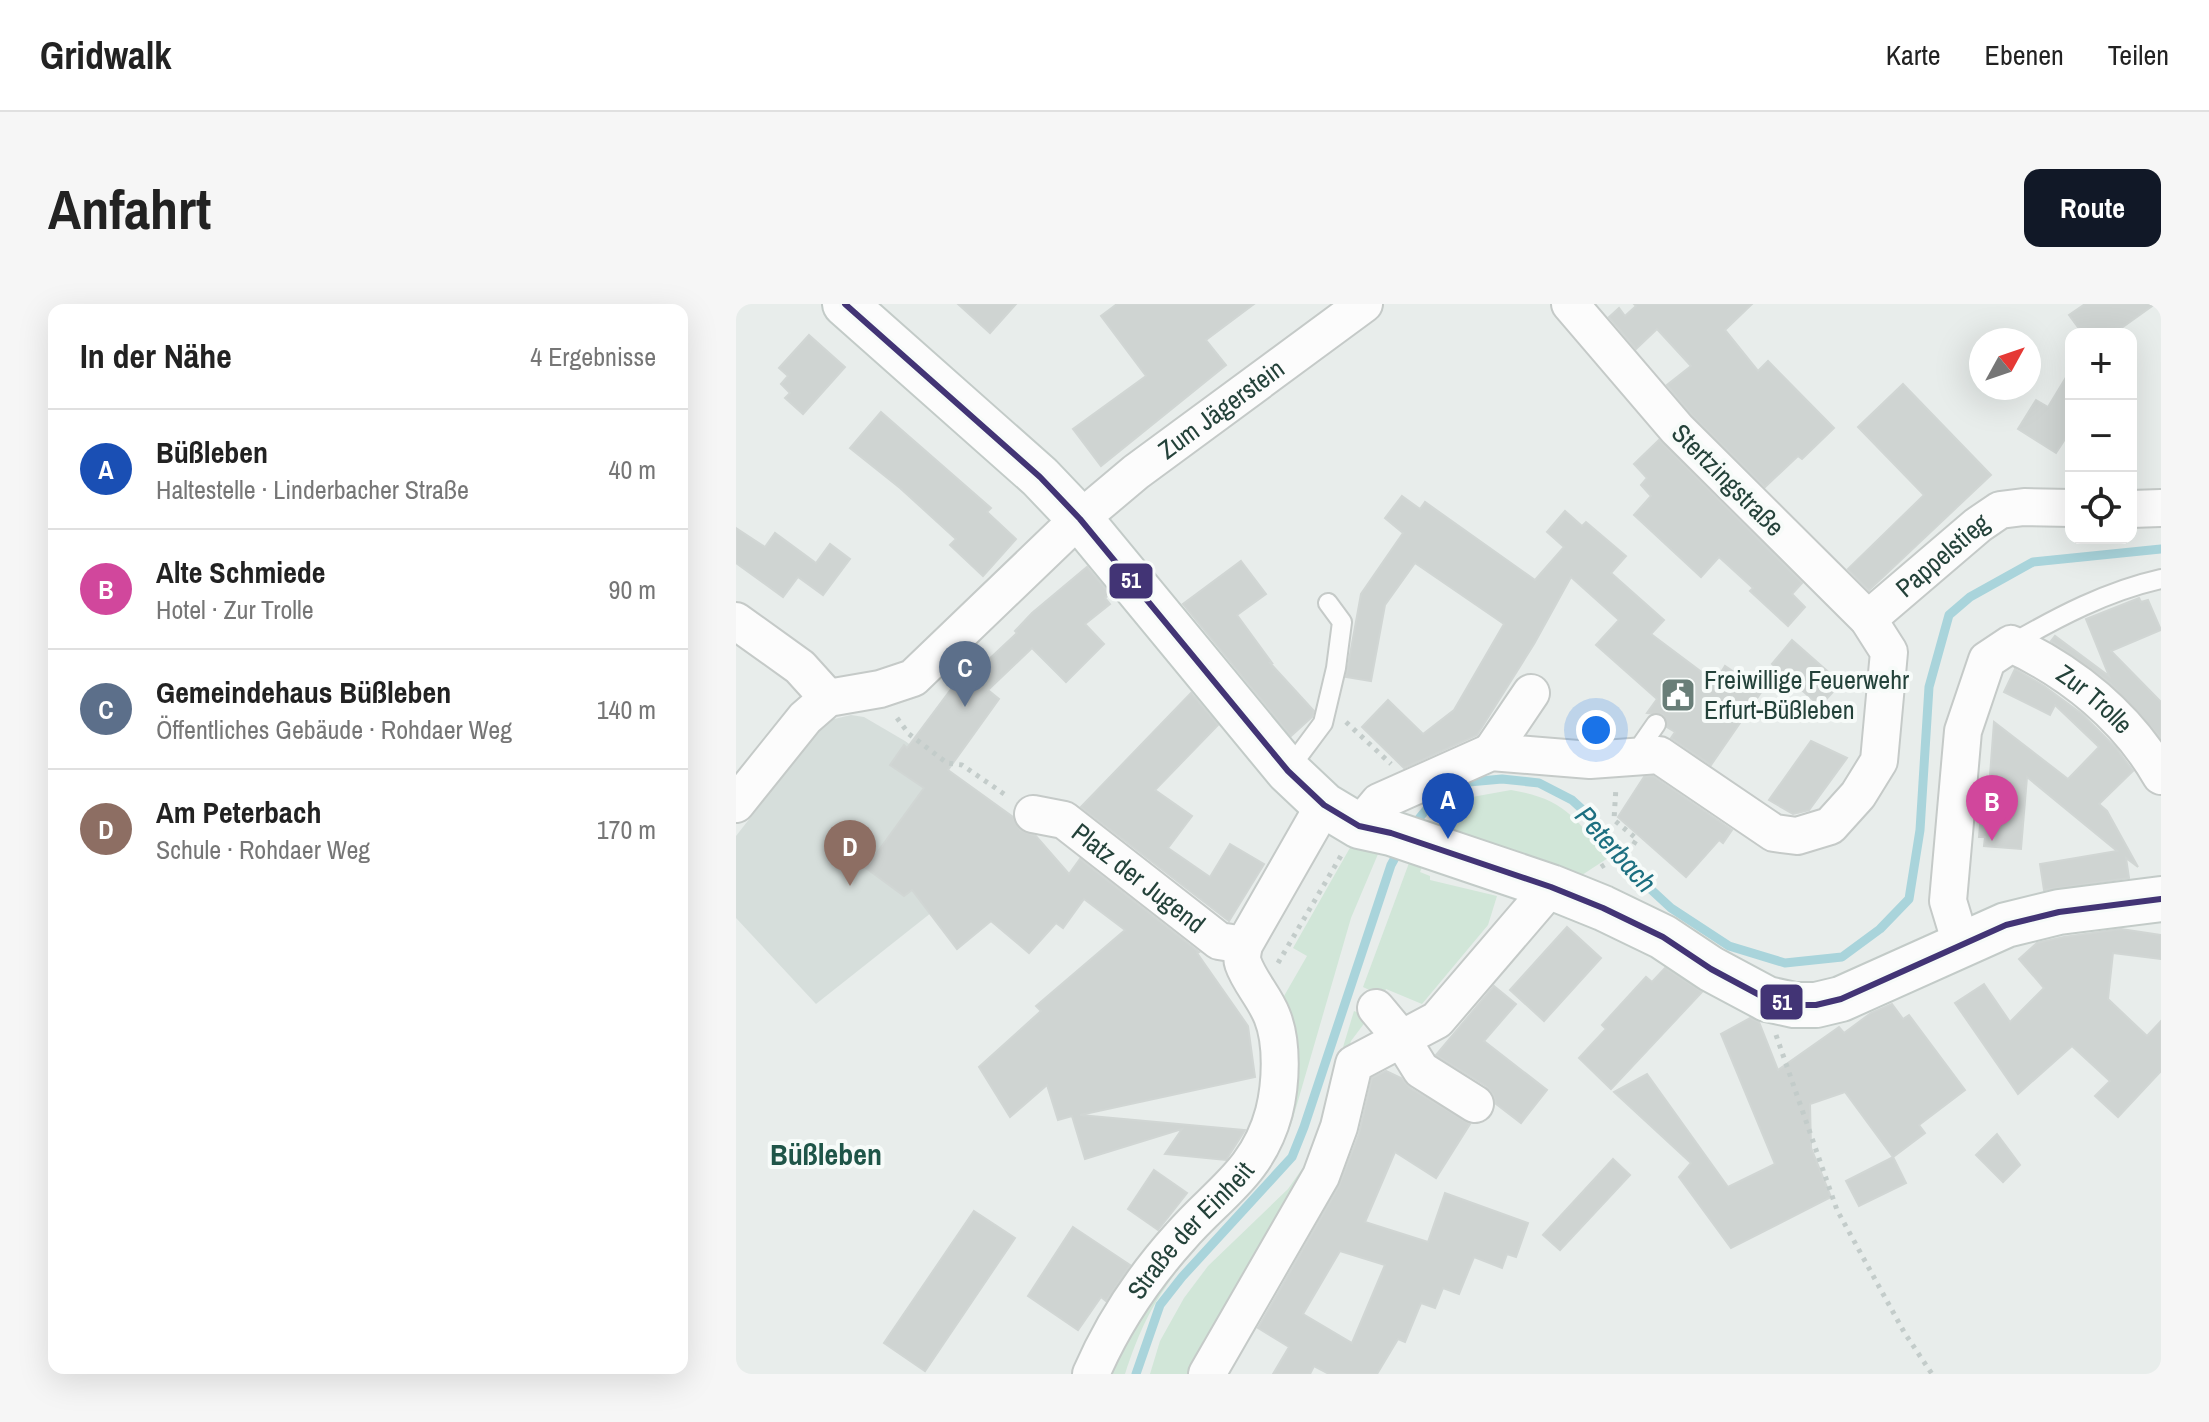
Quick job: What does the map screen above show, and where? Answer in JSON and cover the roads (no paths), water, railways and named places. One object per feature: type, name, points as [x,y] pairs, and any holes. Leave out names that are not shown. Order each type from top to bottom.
[{"type":"street","points":[[845,304],[1040,477],[1080,519],[1288,771],[1374,827],[1551,887],[1603,908],[1663,937],[1711,969],[1767,999],[1794,1005],[1816,1005],[1841,999],[2006,925],[2035,917],[2161,899]]},
{"type":"street","name":"Zum Jägerstein","points":[[828,698],[880,689],[913,678],[1080,519],[1136,472],[1364,304]]},
{"type":"street","name":"Stertzingstraße","points":[[1570,304],[1677,429],[1868,619],[1889,652],[1879,761],[1858,795],[1830,826],[1797,836],[1774,833],[1659,755],[1626,758]]},
{"type":"street","name":"Pappelstieg","points":[[1868,619],[1978,525],[2000,510],[2065,508]]},
{"type":"street","points":[[2137,509],[2161,508]]},
{"type":"street","points":[[736,621],[800,667],[828,698],[805,718],[736,804]]},
{"type":"street","points":[[1961,944],[1948,901],[1963,731],[1987,660],[2011,644]]},
{"type":"street","name":"Zur Trolle","points":[[2011,644],[2040,657],[2086,687],[2144,747],[2161,776]]},
{"type":"street","points":[[1491,752],[1531,693]]},
{"type":"street","points":[[1244,945],[1374,827],[1379,802],[1491,752],[1590,760],[1626,758]]},
{"type":"street","name":"Platz der Jugend","points":[[1033,814],[1064,820],[1219,941],[1244,945]]},
{"type":"street","points":[[1219,1370],[1321,1176],[1339,1127],[1354,1064],[1437,1020],[1551,887]]},
{"type":"street","name":"Straße der Einheit","points":[[1091,1374],[1107,1336],[1144,1278],[1182,1234],[1240,1179],[1257,1152],[1273,1113],[1279,1041],[1273,1017],[1242,961],[1244,945]]},
{"type":"street","points":[[1376,1008],[1401,1038],[1421,1070],[1475,1104]]},
{"type":"lane","points":[[2011,644],[2118,590],[2161,579]]},
{"type":"lane","points":[[1288,771],[1323,723],[1336,668],[1342,622],[1328,603]]},
{"type":"lane","points":[[1626,758],[1656,724]]},
{"type":"waterway","name":"Peterbach","points":[[1412,827],[1435,799],[1469,782],[1502,779],[1539,783],[1572,800],[1596,822],[1645,884],[1671,908],[1729,946],[1785,963],[1842,957],[1880,929],[1909,899],[1920,830],[1929,687],[1949,615],[1970,597],[2033,562],[2161,549]]},
{"type":"waterway","name":"Peterbach","points":[[1136,1374],[1160,1305],[1292,1157],[1391,865],[1401,847]]},
{"type":"place","name":"Freiwillige Feuerwehr Erfurt-Büßleben","points":[[1678,695]]},
{"type":"place","name":"Gemeindehaus Büßleben","points":[[965,707]]},
{"type":"place","name":"Büßleben","points":[[1448,839]]},
{"type":"place","name":"Alte Schmiede","points":[[1992,841]]},
{"type":"place","name":"Am Peterbach","points":[[850,886]]},
{"type":"district","name":"Büßleben","points":[[826,1155]]}]
